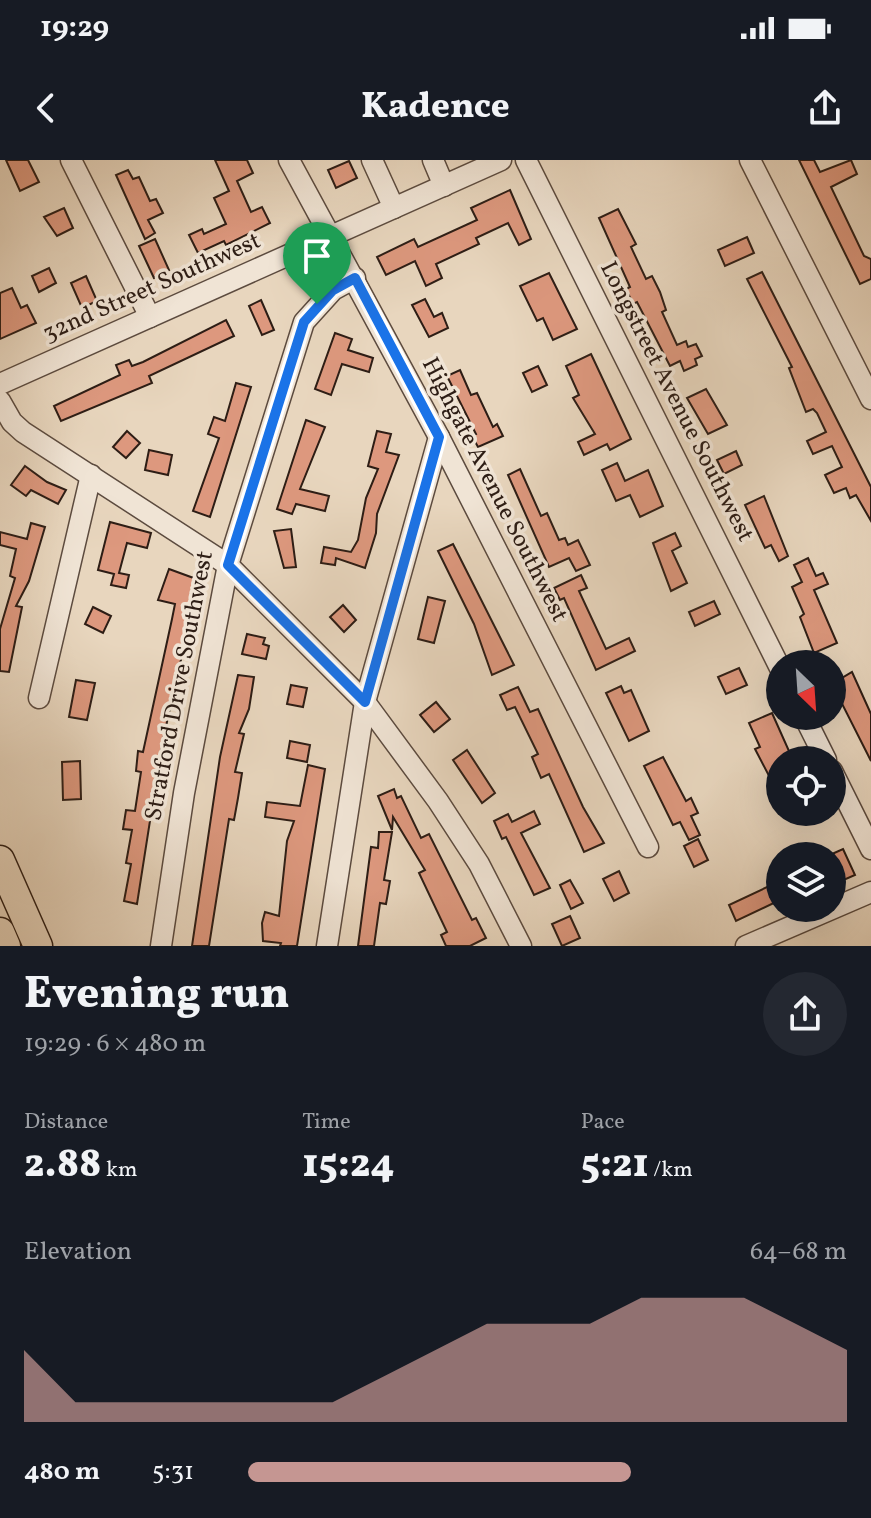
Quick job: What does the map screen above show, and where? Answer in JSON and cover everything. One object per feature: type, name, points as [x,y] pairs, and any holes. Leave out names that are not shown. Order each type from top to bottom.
[{"type":"highway","points":[[0,860],[38,946]]},
{"type":"highway","points":[[0,932],[6,946]]},
{"type":"street","points":[[71,160],[150,317]]},
{"type":"street","name":"Highgate Avenue Southwest","points":[[289,160],[316,213],[333,236],[439,437],[648,847]]},
{"type":"street","points":[[372,160],[394,208]]},
{"type":"street","points":[[433,160],[444,186]]},
{"type":"street","name":"32nd Street Southwest","points":[[0,384],[501,160]]},
{"type":"street","name":"Longstreet Avenue Southwest","points":[[526,160],[771,650]]},
{"type":"street","points":[[750,160],[871,399]]},
{"type":"street","name":"Stratford Drive Southwest","points":[[161,946],[184,793],[228,565],[304,322],[333,290],[355,278]]},
{"type":"street","points":[[0,401],[12,422],[23,432],[228,565],[365,702],[471,852],[521,946]]},
{"type":"street","points":[[327,946],[365,702],[439,437]]},
{"type":"street","points":[[39,698],[91,475]]},
{"type":"street","points":[[846,799],[871,849]]},
{"type":"street","points":[[746,946],[871,892]]},
{"type":"building","points":[[6,160],[28,160],[39,182],[20,191]]},
{"type":"building","points":[[215,160],[247,160],[253,173],[237,181],[251,212],[262,207],[270,223],[226,245],[224,241],[198,253],[189,235],[202,229],[204,234],[226,224],[214,198],[229,191]]},
{"type":"building","points":[[799,160],[814,160],[820,172],[851,160],[857,174],[831,187],[864,256],[871,259],[871,279],[860,284]]},
{"type":"building","points":[[349,161],[357,178],[336,188],[328,170]]},
{"type":"building","points":[[128,170],[133,179],[139,177],[150,201],[156,199],[163,213],[148,220],[155,233],[145,239],[116,175]]},
{"type":"building","points":[[510,190],[531,239],[519,245],[508,223],[476,238],[479,244],[436,264],[442,278],[426,286],[415,261],[386,275],[377,257],[414,239],[418,247],[477,220],[471,208]]},
{"type":"building","points":[[64,208],[73,228],[57,236],[44,217]]},
{"type":"building","points":[[618,209],[636,244],[631,247],[646,279],[652,276],[660,292],[666,310],[662,312],[677,345],[686,341],[688,347],[696,344],[702,356],[695,359],[697,365],[684,371],[680,361],[670,366],[637,302],[633,304],[626,289],[630,287],[599,218]]},
{"type":"building","points":[[747,237],[754,253],[725,266],[718,250]]},
{"type":"building","points":[[155,239],[169,270],[154,278],[139,246]]},
{"type":"building","points":[[49,268],[56,283],[39,292],[32,276]]},
{"type":"building","points":[[762,272],[871,487],[871,521],[856,495],[850,498],[846,488],[834,493],[825,475],[842,467],[832,446],[813,454],[807,441],[826,432],[813,409],[806,412],[789,368],[792,367],[747,279]]},
{"type":"building","points":[[549,273],[577,329],[553,340],[543,318],[537,321],[520,286]]},
{"type":"building","points":[[86,276],[97,301],[82,308],[71,283]]},
{"type":"building","points":[[12,288],[21,308],[27,305],[36,323],[0,339],[0,293]]},
{"type":"building","points":[[425,299],[434,317],[442,313],[448,328],[429,337],[412,305]]},
{"type":"building","points":[[261,300],[274,330],[262,335],[249,306]]},
{"type":"building","points":[[226,320],[234,336],[149,376],[152,383],[61,421],[54,406],[120,375],[116,365],[129,360],[132,366],[143,362]]},
{"type":"building","points":[[335,333],[352,339],[348,350],[373,358],[369,372],[342,364],[331,395],[315,389]]},
{"type":"building","points":[[591,354],[631,439],[610,450],[607,444],[584,455],[578,442],[595,434],[573,398],[579,395],[566,366]]},
{"type":"building","points":[[538,366],[547,385],[532,392],[523,373]]},
{"type":"building","points":[[460,370],[471,395],[477,393],[493,427],[497,424],[503,436],[478,447],[472,436],[476,434],[447,376]]},
{"type":"building","points":[[236,383],[251,387],[210,517],[193,511],[219,438],[208,434],[214,417],[225,421]]},
{"type":"building","points":[[706,389],[727,425],[708,434],[687,398]]},
{"type":"building","points":[[306,420],[325,427],[300,489],[329,496],[325,511],[296,504],[292,514],[277,509]]},
{"type":"building","points":[[127,431],[140,443],[126,458],[113,447]]},
{"type":"building","points":[[377,431],[391,434],[386,452],[399,455],[377,514],[376,533],[365,568],[336,558],[335,565],[321,563],[324,547],[351,552],[358,540],[366,498],[378,469],[368,466]]},
{"type":"building","points":[[149,450],[172,455],[168,475],[145,470]]},
{"type":"building","points":[[736,451],[742,465],[724,474],[717,460]]},
{"type":"building","points":[[617,463],[625,481],[648,470],[663,506],[640,517],[630,495],[616,501],[602,470]]},
{"type":"building","points":[[25,466],[47,482],[66,490],[58,504],[31,490],[26,496],[11,485]]},
{"type":"building","points":[[520,469],[541,516],[547,513],[559,540],[565,538],[568,545],[578,540],[590,565],[576,571],[569,558],[549,567],[508,475]]},
{"type":"building","points":[[764,496],[788,556],[779,561],[771,545],[765,548],[745,505]]},
{"type":"building","points":[[110,522],[151,533],[147,548],[127,543],[119,573],[129,575],[126,588],[111,585],[114,574],[98,570]]},
{"type":"building","points":[[31,523],[45,527],[29,581],[16,606],[22,607],[9,672],[0,671],[0,629],[15,578],[10,576],[16,549],[0,545],[0,532],[27,539]]},
{"type":"building","points":[[291,529],[296,567],[284,568],[274,531]]},
{"type":"building","points":[[675,533],[681,546],[672,551],[687,583],[671,591],[653,543]]},
{"type":"building","points":[[453,544],[514,665],[492,675],[474,624],[438,551]]},
{"type":"building","points":[[808,558],[816,576],[823,573],[828,584],[814,590],[837,643],[821,650],[813,650],[800,617],[804,614],[792,587],[802,582],[794,565]]},
{"type":"building","points":[[169,569],[199,580],[162,744],[137,904],[124,901],[131,864],[126,863],[132,830],[123,829],[126,810],[135,811],[141,772],[136,771],[138,751],[143,752],[175,604],[158,600]]},
{"type":"building","points":[[581,575],[587,588],[579,591],[606,649],[629,638],[635,651],[596,670],[564,598],[560,600],[554,588]]},
{"type":"building","points":[[428,597],[445,601],[434,643],[418,639]]},
{"type":"building","points":[[714,601],[720,614],[695,626],[689,612]]},
{"type":"building","points":[[343,605],[356,620],[344,632],[330,617]]},
{"type":"building","points":[[93,607],[111,616],[103,633],[85,624]]},
{"type":"building","points":[[247,634],[265,638],[263,644],[269,646],[266,659],[242,654]]},
{"type":"building","points":[[739,668],[747,685],[726,694],[718,677]]},
{"type":"building","points":[[852,672],[871,714],[871,761],[846,712],[846,676]]},
{"type":"building","points":[[238,675],[254,677],[249,709],[239,733],[244,734],[235,772],[242,773],[238,798],[234,820],[229,819],[209,946],[192,946],[220,757]]},
{"type":"building","points":[[76,680],[95,683],[87,720],[69,717]]},
{"type":"building","points":[[291,685],[307,688],[303,707],[287,704]]},
{"type":"building","points":[[621,686],[624,693],[631,690],[649,731],[629,741],[606,693]]},
{"type":"building","points":[[518,687],[530,712],[538,709],[583,807],[604,843],[584,852],[549,774],[541,778],[532,757],[538,754],[515,707],[507,710],[500,695]]},
{"type":"building","points":[[436,702],[450,719],[434,732],[420,715]]},
{"type":"building","points":[[766,716],[766,730],[780,730],[787,746],[766,746],[766,770],[755,749],[760,747],[749,723]]},
{"type":"building","points":[[290,741],[310,745],[307,762],[287,758]]},
{"type":"building","points":[[467,750],[495,793],[482,803],[453,760]]},
{"type":"building","points":[[663,757],[686,801],[691,798],[698,813],[691,816],[700,835],[689,840],[680,822],[673,825],[644,766]]},
{"type":"building","points":[[80,761],[81,799],[63,800],[62,762]]},
{"type":"building","points":[[308,765],[325,769],[297,946],[280,946],[281,943],[263,941],[262,923],[265,912],[279,916],[287,841],[294,821],[265,817],[267,802],[300,806]]},
{"type":"building","points":[[394,789],[397,798],[401,796],[421,838],[429,834],[472,920],[476,918],[486,938],[470,946],[446,946],[441,935],[447,932],[419,873],[425,870],[393,817],[392,830],[378,796]]},
{"type":"building","points":[[534,811],[540,824],[521,833],[550,888],[534,895],[506,837],[502,839],[494,821],[508,814],[512,822]]},
{"type":"building","points":[[379,832],[392,832],[384,880],[390,881],[386,904],[380,903],[374,946],[358,946],[371,847],[378,848]]},
{"type":"building","points":[[698,839],[708,860],[694,867],[684,846]]},
{"type":"building","points":[[846,856],[855,875],[846,879]]},
{"type":"building","points":[[619,871],[629,893],[614,901],[603,879]]},
{"type":"building","points":[[570,880],[583,903],[571,909],[560,885]]},
{"type":"building","points":[[766,888],[766,907],[736,921],[729,905]]},
{"type":"building","points":[[570,916],[580,938],[562,946],[552,924]]},
{"type":"route","points":[[355,278],[439,437],[425,476],[365,702],[228,565],[294,346],[304,322],[317,304],[333,290],[355,278]]}]
